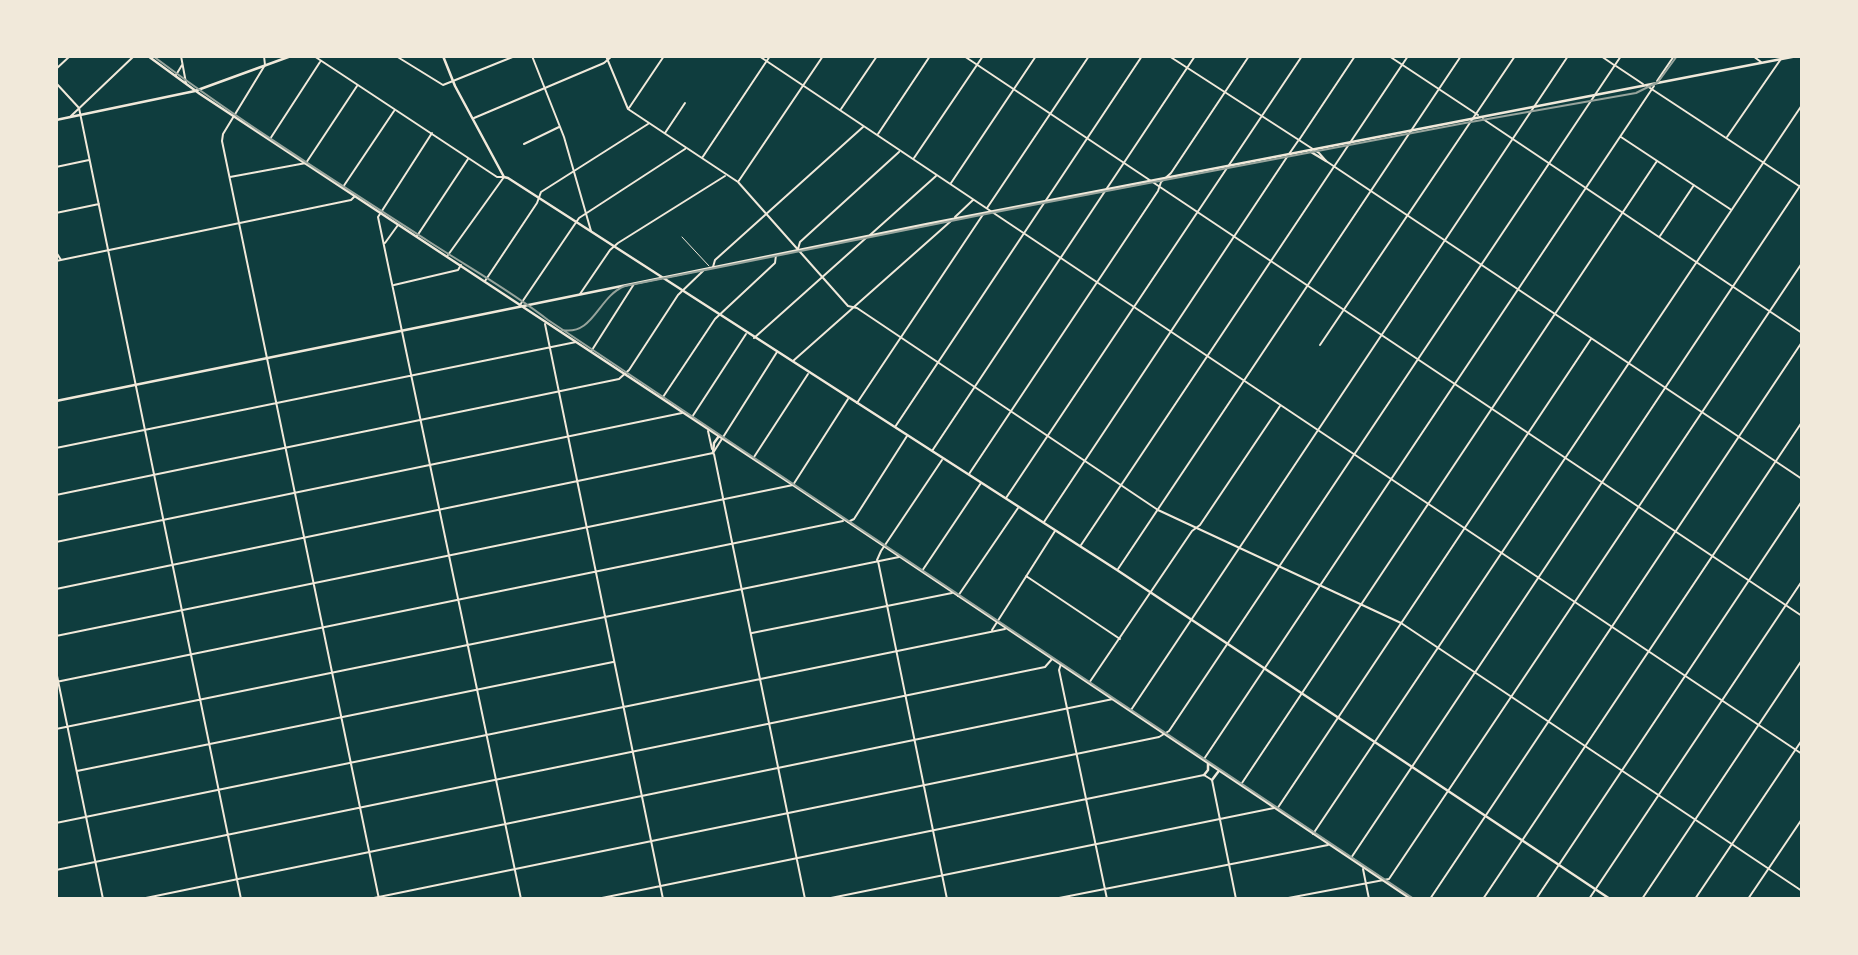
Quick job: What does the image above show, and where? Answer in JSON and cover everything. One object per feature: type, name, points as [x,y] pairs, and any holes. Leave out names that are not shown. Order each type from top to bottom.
[{"type":"main road","points":[[148,56],[195,91],[663,398],[1411,899]]},
{"type":"main road","points":[[56,120],[195,91],[291,56]]},
{"type":"main road","points":[[443,56],[453,82],[504,177],[1081,546],[1610,899]]},
{"type":"main road","points":[[56,401],[952,219],[1797,56]]},
{"type":"main road","points":[[1309,151],[1326,161]]},
{"type":"main road","points":[[713,453],[714,443],[721,437]]},
{"type":"main road","points":[[1204,775],[1208,770],[1208,763]]},
{"type":"main road","points":[[1212,780],[1214,774],[1220,771]]},
{"type":"street","points":[[56,69],[70,56]]},
{"type":"street","points":[[70,117],[134,56]]},
{"type":"street","points":[[181,56],[186,84]]},
{"type":"street","points":[[264,56],[265,65],[222,137],[378,898]]},
{"type":"street","points":[[314,56],[497,177],[504,177]]},
{"type":"street","points":[[396,56],[439,85],[446,85],[515,56]]},
{"type":"street","points":[[532,56],[559,127],[591,232]]},
{"type":"street","points":[[606,56],[628,109],[738,182],[848,306],[938,362],[1158,510],[1401,623],[1802,891]]},
{"type":"street","points":[[473,119],[612,56]]},
{"type":"street","points":[[628,109],[664,56]]},
{"type":"street","points":[[759,56],[1802,754]]},
{"type":"street","points":[[701,159],[770,56]]},
{"type":"street","points":[[738,182],[823,56]]},
{"type":"street","points":[[840,110],[877,56]]},
{"type":"street","points":[[877,135],[930,56]]},
{"type":"street","points":[[964,56],[1802,616]]},
{"type":"street","points":[[914,159],[983,56]]},
{"type":"street","points":[[951,184],[1036,56]]},
{"type":"street","points":[[857,404],[1089,56]]},
{"type":"street","points":[[894,428],[1142,56]]},
{"type":"street","points":[[1169,56],[1314,150],[1334,167],[1802,480]]},
{"type":"street","points":[[931,452],[1195,56]]},
{"type":"street","points":[[968,475],[1249,56]]},
{"type":"street","points":[[1006,499],[1302,56]]},
{"type":"street","points":[[1043,522],[1355,56]]},
{"type":"street","points":[[1389,56],[1802,333]]},
{"type":"street","points":[[1081,546],[1408,56]]},
{"type":"street","points":[[1117,570],[1461,56]]},
{"type":"street","points":[[1320,345],[1515,56]]},
{"type":"street","points":[[1130,711],[1568,56]]},
{"type":"street","points":[[1351,859],[1801,186],[1601,56]]},
{"type":"street","points":[[369,899],[1077,754],[1170,731],[1621,56]]},
{"type":"street","points":[[1203,760],[1674,56]]},
{"type":"street","points":[[1754,56],[1762,63]]},
{"type":"street","points":[[1726,137],[1782,58]]},
{"type":"street","points":[[269,139],[321,61]]},
{"type":"street","points":[[175,76],[183,64]]},
{"type":"street","points":[[56,83],[79,108],[81,115],[241,899]]},
{"type":"street","points":[[229,178],[306,163],[358,85]]},
{"type":"street","points":[[665,134],[685,103]]},
{"type":"street","points":[[1313,834],[1802,105]]},
{"type":"street","points":[[343,187],[395,110]]},
{"type":"street","points":[[484,282],[541,192],[649,123]]},
{"type":"street","points":[[56,495],[619,379],[682,291],[864,126]]},
{"type":"street","points":[[524,144],[559,127]]},
{"type":"street","points":[[432,134],[379,217],[521,899]]},
{"type":"street","points":[[1620,136],[1731,210]]},
{"type":"street","points":[[520,305],[586,213],[686,148]]},
{"type":"street","points":[[798,250],[800,242],[901,151]]},
{"type":"street","points":[[417,236],[468,158]]},
{"type":"street","points":[[56,167],[90,160]]},
{"type":"street","points":[[1240,785],[1657,161]]},
{"type":"street","points":[[580,294],[614,247],[726,175]]},
{"type":"street","points":[[754,338],[937,175]]},
{"type":"street","points":[[447,256],[504,177]]},
{"type":"street","points":[[1660,237],[1694,185]]},
{"type":"street","points":[[56,261],[351,200],[356,195]]},
{"type":"street","points":[[792,362],[973,200]]},
{"type":"street","points":[[56,213],[99,204]]},
{"type":"street","points":[[384,244],[398,224]]},
{"type":"street","points":[[56,252],[61,260]]},
{"type":"street","points":[[663,398],[719,315],[775,264],[776,254]]},
{"type":"street","points":[[1283,899],[1390,879],[1802,263]]},
{"type":"street","points":[[393,285],[458,270],[461,265]]},
{"type":"street","points":[[591,351],[635,283]]},
{"type":"street","points":[[545,322],[663,899]]},
{"type":"street","points":[[692,418],[747,333]]},
{"type":"street","points":[[826,899],[1219,818],[1275,809],[1592,339]]},
{"type":"street","points":[[56,448],[576,342]]},
{"type":"street","points":[[1430,899],[1802,342]]},
{"type":"street","points":[[721,437],[777,352]]},
{"type":"street","points":[[753,458],[809,373]]},
{"type":"street","points":[[56,636],[793,485],[848,398]]},
{"type":"street","points":[[1089,684],[1281,405]]},
{"type":"street","points":[[56,542],[684,413]]},
{"type":"street","points":[[1483,899],[1802,422]]},
{"type":"street","points":[[708,429],[805,899]]},
{"type":"street","points":[[57,682],[854,519],[907,436]]},
{"type":"street","points":[[56,589],[713,453]]},
{"type":"street","points":[[943,459],[877,560],[947,899]]},
{"type":"street","points":[[922,572],[981,483]]},
{"type":"street","points":[[1536,899],[1802,501]]},
{"type":"street","points":[[958,596],[1018,507]]},
{"type":"street","points":[[834,523],[836,514]]},
{"type":"street","points":[[991,631],[1056,530]]},
{"type":"street","points":[[56,729],[900,557]]},
{"type":"street","points":[[1025,576],[1119,639]]},
{"type":"street","points":[[1589,899],[1802,581]]},
{"type":"street","points":[[939,595],[944,586]]},
{"type":"street","points":[[751,634],[953,592]]},
{"type":"street","points":[[56,823],[1007,628]]},
{"type":"street","points":[[56,870],[1045,667],[1052,659]]},
{"type":"street","points":[[1642,899],[1802,660]]},
{"type":"street","points":[[77,771],[614,662]]},
{"type":"street","points":[[1061,664],[1059,670],[1107,899]]},
{"type":"street","points":[[56,671],[103,899]]},
{"type":"street","points":[[1102,692],[1102,701]]},
{"type":"street","points":[[141,899],[1113,699]]},
{"type":"street","points":[[1695,899],[1802,740]]},
{"type":"street","points":[[597,899],[1204,775],[1212,780],[1236,899]]},
{"type":"street","points":[[1259,811],[1265,802]]},
{"type":"street","points":[[1748,899],[1802,819]]},
{"type":"street","points":[[1313,846],[1319,838]]},
{"type":"street","points":[[1054,899],[1313,846],[1329,845]]},
{"type":"street","points":[[1363,867],[1369,899]]},
{"type":"lane","points":[[682,237],[710,268]]},
{"type":"railway","points":[[153,56],[254,128],[504,289],[1414,899]]},
{"type":"railway","points":[[562,330],[582,327],[608,298],[625,286],[996,212],[1636,93],[1658,82],[1677,56]]}]
